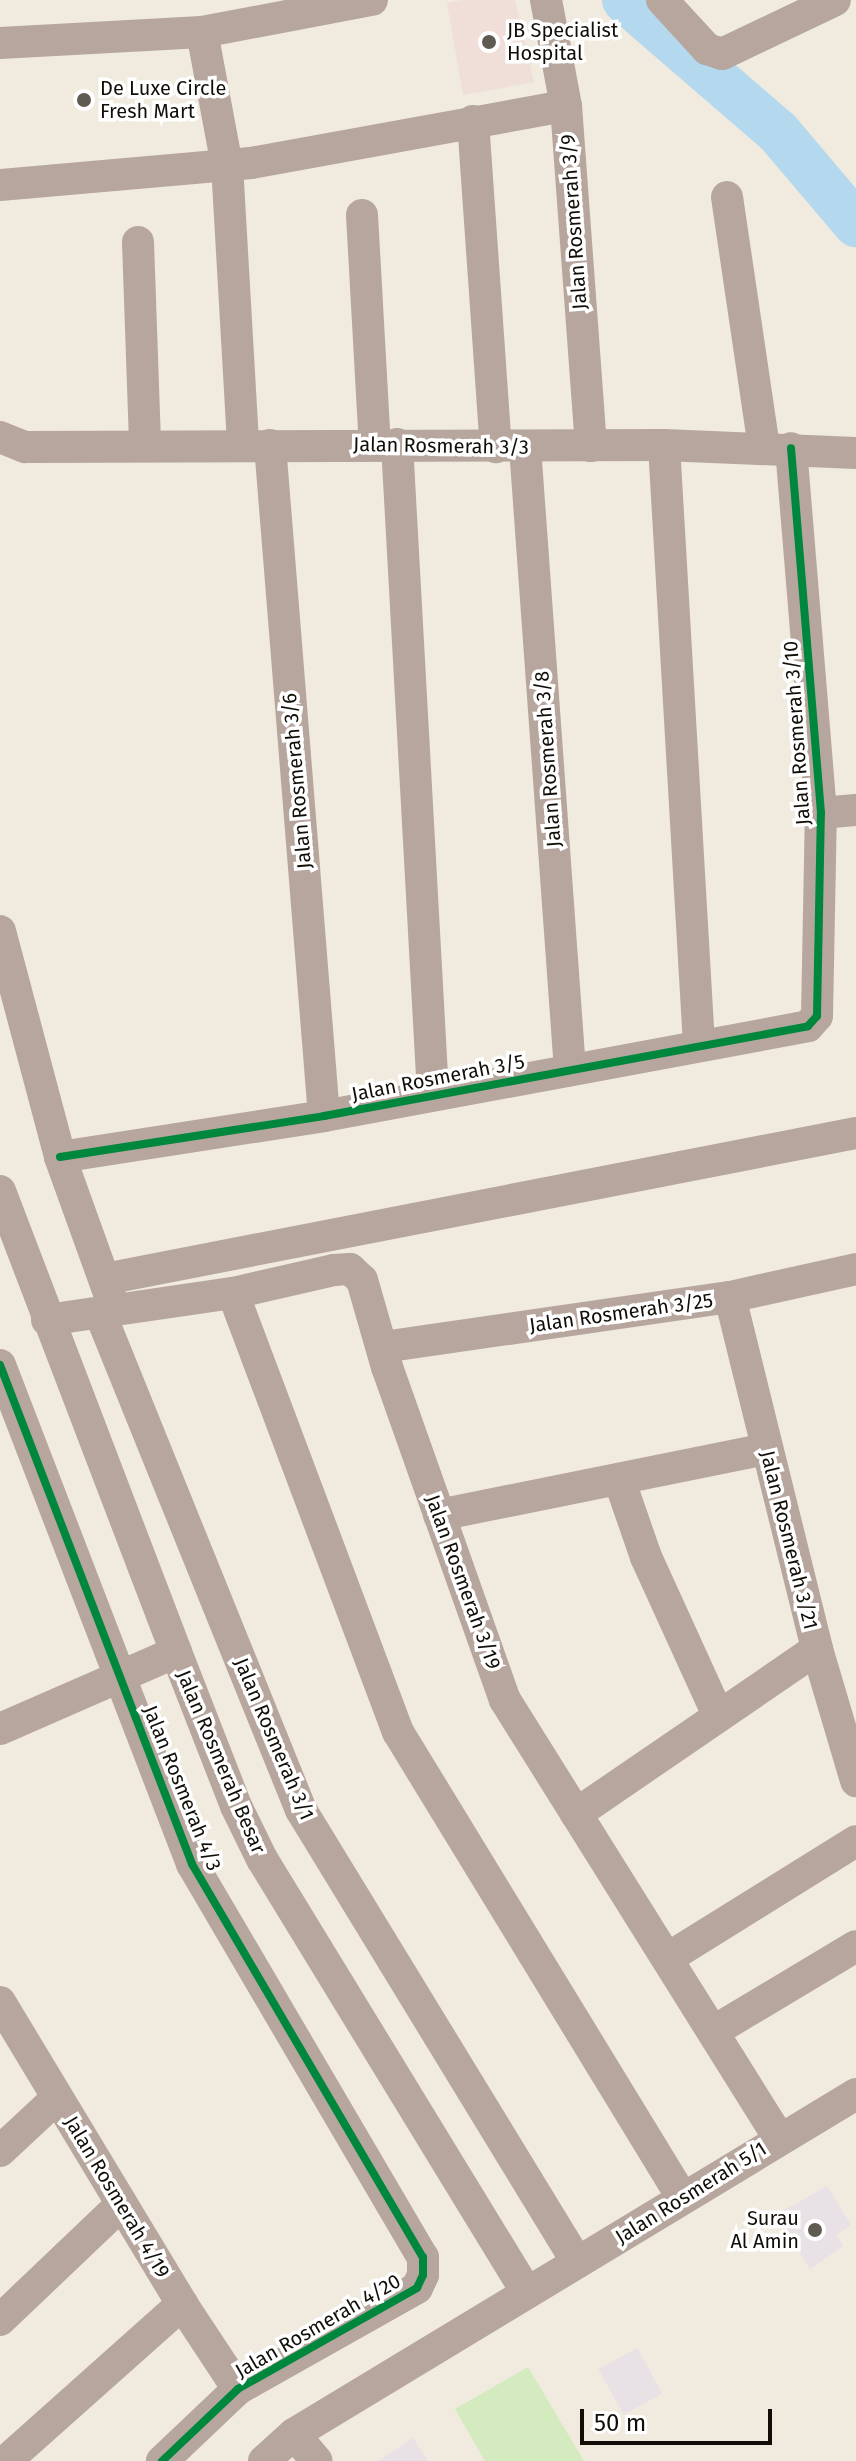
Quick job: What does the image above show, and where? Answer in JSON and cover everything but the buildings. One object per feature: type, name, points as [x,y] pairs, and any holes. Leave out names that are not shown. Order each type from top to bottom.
[{"type":"street","points":[[0,43],[202,32],[372,0]]},
{"type":"street","name":"Jalan Rosmerah 3/9","points":[[546,0],[566,106],[591,446]]},
{"type":"street","points":[[662,0],[707,49],[722,54],[835,0]]},
{"type":"street","name":"Jalan Rosmerah 3/6","points":[[202,32],[227,165],[324,1116]]},
{"type":"street","points":[[0,185],[227,165],[566,106]]},
{"type":"street","name":"Jalan Rosmerah 3/8","points":[[473,121],[511,447],[570,1070]]},
{"type":"street","name":"Jalan Rosmerah 3/10","points":[[727,197],[778,448],[821,813],[817,1016]]},
{"type":"street","points":[[362,215],[386,444],[433,1094]]},
{"type":"street","points":[[138,242],[145,445]]},
{"type":"street","points":[[664,445],[699,1044]]},
{"type":"street","name":"Jalan Rosmerah 3/3","points":[[8,447],[664,445],[856,453]]},
{"type":"street","points":[[821,813],[856,810]]},
{"type":"street","name":"Jalan Rosmerah 3/1","points":[[0,931],[60,1157],[105,1279],[107,1311],[301,1810],[577,2262]]},
{"type":"street","name":"Jalan Rosmerah 3/5","points":[[60,1157],[324,1116],[808,1026],[817,1016]]},
{"type":"street","points":[[105,1279],[856,1133]]},
{"type":"street","name":"Jalan Rosmerah Besar","points":[[0,1191],[236,1806],[262,1859],[526,2291]]},
{"type":"street","name":"Jalan Rosmerah 3/19","points":[[47,1320],[233,1293],[350,1269],[362,1280],[439,1515],[505,1700],[779,2138]]},
{"type":"street","name":"Jalan Rosmerah 3/25","points":[[383,1347],[730,1297],[856,1269]]},
{"type":"street","points":[[233,1293],[398,1732],[682,2197]]},
{"type":"street","name":"Jalan Rosmerah 3/21","points":[[730,1297],[817,1649],[856,1781]]},
{"type":"street","name":"Jalan Rosmerah 4/3","points":[[2,1374],[192,1864],[414,2238]]},
{"type":"street","points":[[439,1515],[766,1449]]},
{"type":"street","points":[[619,1479],[646,1557],[718,1715]]},
{"type":"street","points":[[576,1814],[817,1649]]},
{"type":"street","points":[[0,1729],[176,1652]]},
{"type":"street","points":[[668,1958],[856,1841]]},
{"type":"street","points":[[714,2031],[856,1946]]},
{"type":"street","name":"Jalan Rosmerah 4/19","points":[[0,2004],[182,2304],[238,2389]]},
{"type":"street","name":"Jalan Rosmerah 5/1","points":[[264,2461],[294,2434],[856,2094]]},
{"type":"street","points":[[0,2151],[57,2098]]},
{"type":"street","points":[[0,2320],[122,2204]]},
{"type":"street","name":"Jalan Rosmerah 4/20","points":[[162,2461],[238,2389],[417,2288],[423,2275],[423,2257],[414,2238]]},
{"type":"street","points":[[6,2461],[182,2304]]},
{"type":"street","points":[[294,2434],[317,2461]]},
{"type":"shaded area","name":"JB Specialist Hospital","points":[[515,0],[534,82],[463,95],[447,3]]},
{"type":"green space","points":[[528,2367],[584,2461],[485,2461],[455,2409]]},
{"type":"waterway","points":[[625,0],[778,132],[856,224]]},
{"type":"cycle path","points":[[60,1157],[324,1116],[808,1026],[817,1016],[821,813],[791,448]]},
{"type":"cycle path","points":[[0,1365],[192,1864],[423,2257],[423,2275],[417,2288],[238,2389],[162,2461]]},
{"type":"place","name":"JB Specialist Hospital","points":[[489,42]]},
{"type":"place","name":"De Luxe Circle Fresh Mart","points":[[84,100]]},
{"type":"place","name":"Surau Al Amin","points":[[815,2230]]}]
